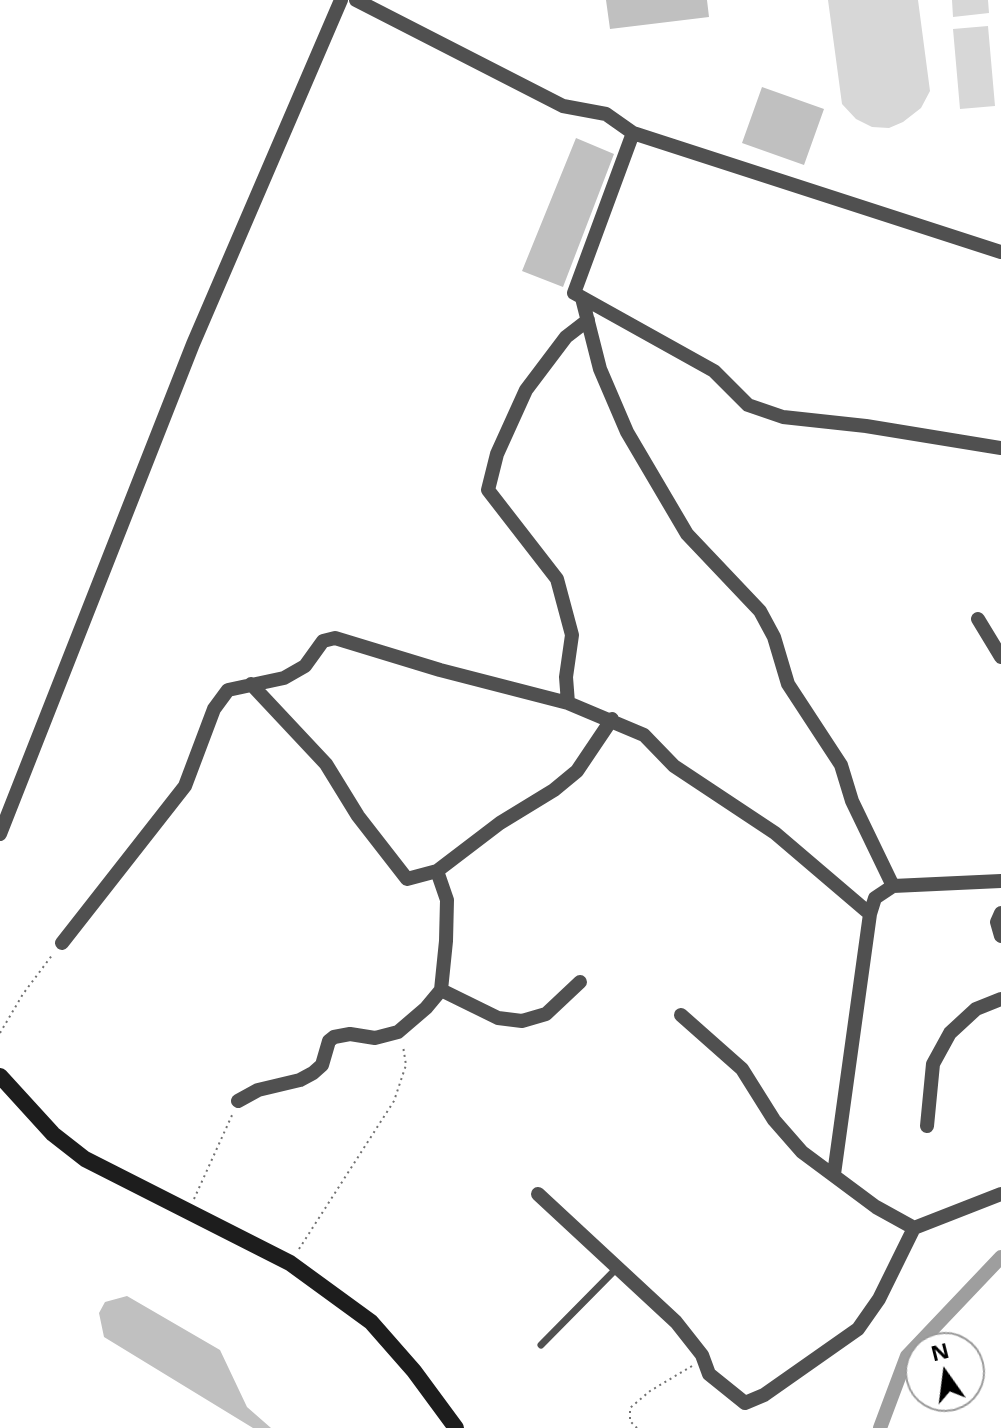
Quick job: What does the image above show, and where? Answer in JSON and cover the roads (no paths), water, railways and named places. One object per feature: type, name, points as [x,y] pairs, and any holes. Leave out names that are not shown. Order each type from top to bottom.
[{"type":"main road","points":[[0,1076],[53,1134],[85,1159],[290,1263],[371,1322],[414,1371],[456,1428]]},
{"type":"street","points":[[0,834],[193,344],[341,0]]},
{"type":"street","points":[[356,0],[563,106],[606,114],[633,133],[1001,252]]},
{"type":"street","points":[[633,133],[573,291],[714,371],[748,405],[783,417],[866,426],[1001,448]]},
{"type":"street","points":[[582,298],[612,403],[627,432],[687,534],[760,611],[774,637],[788,684],[841,765],[852,801],[893,886]]},
{"type":"street","points":[[568,703],[566,677],[572,635],[557,579],[488,490],[497,454],[526,390],[566,337],[588,320]]},
{"type":"street","points":[[978,619],[1001,657]]},
{"type":"street","points":[[62,943],[185,786],[214,709],[228,690],[284,678],[305,666],[323,641],[335,638],[440,670],[568,703],[644,735],[674,766],[775,833],[870,914]]},
{"type":"street","points":[[251,684],[326,764],[407,879],[437,871],[500,823],[554,790],[577,771],[612,719]]},
{"type":"street","points":[[238,1101],[258,1090],[300,1080],[313,1073],[322,1065],[329,1041],[334,1037],[350,1034],[375,1038],[398,1032],[441,990],[447,900],[437,871]]},
{"type":"street","points":[[834,1174],[870,914],[875,898],[893,886],[1001,881]]},
{"type":"street","points":[[1001,913],[997,922],[1001,936]]},
{"type":"street","points":[[441,990],[498,1018],[522,1021],[546,1014],[580,982]]},
{"type":"street","points":[[927,1126],[933,1064],[950,1033],[976,1009],[1001,999]]},
{"type":"street","points":[[681,1015],[742,1069],[774,1120],[802,1152],[876,1207],[914,1228]]},
{"type":"street","points":[[538,1194],[676,1322],[704,1359],[709,1374],[745,1403],[764,1395],[858,1329],[879,1299],[914,1228],[1001,1194]]},
{"type":"lane","points":[[541,1345],[617,1268]]},
{"type":"waterway","points":[[880,1428],[907,1356],[1001,1257]]}]
